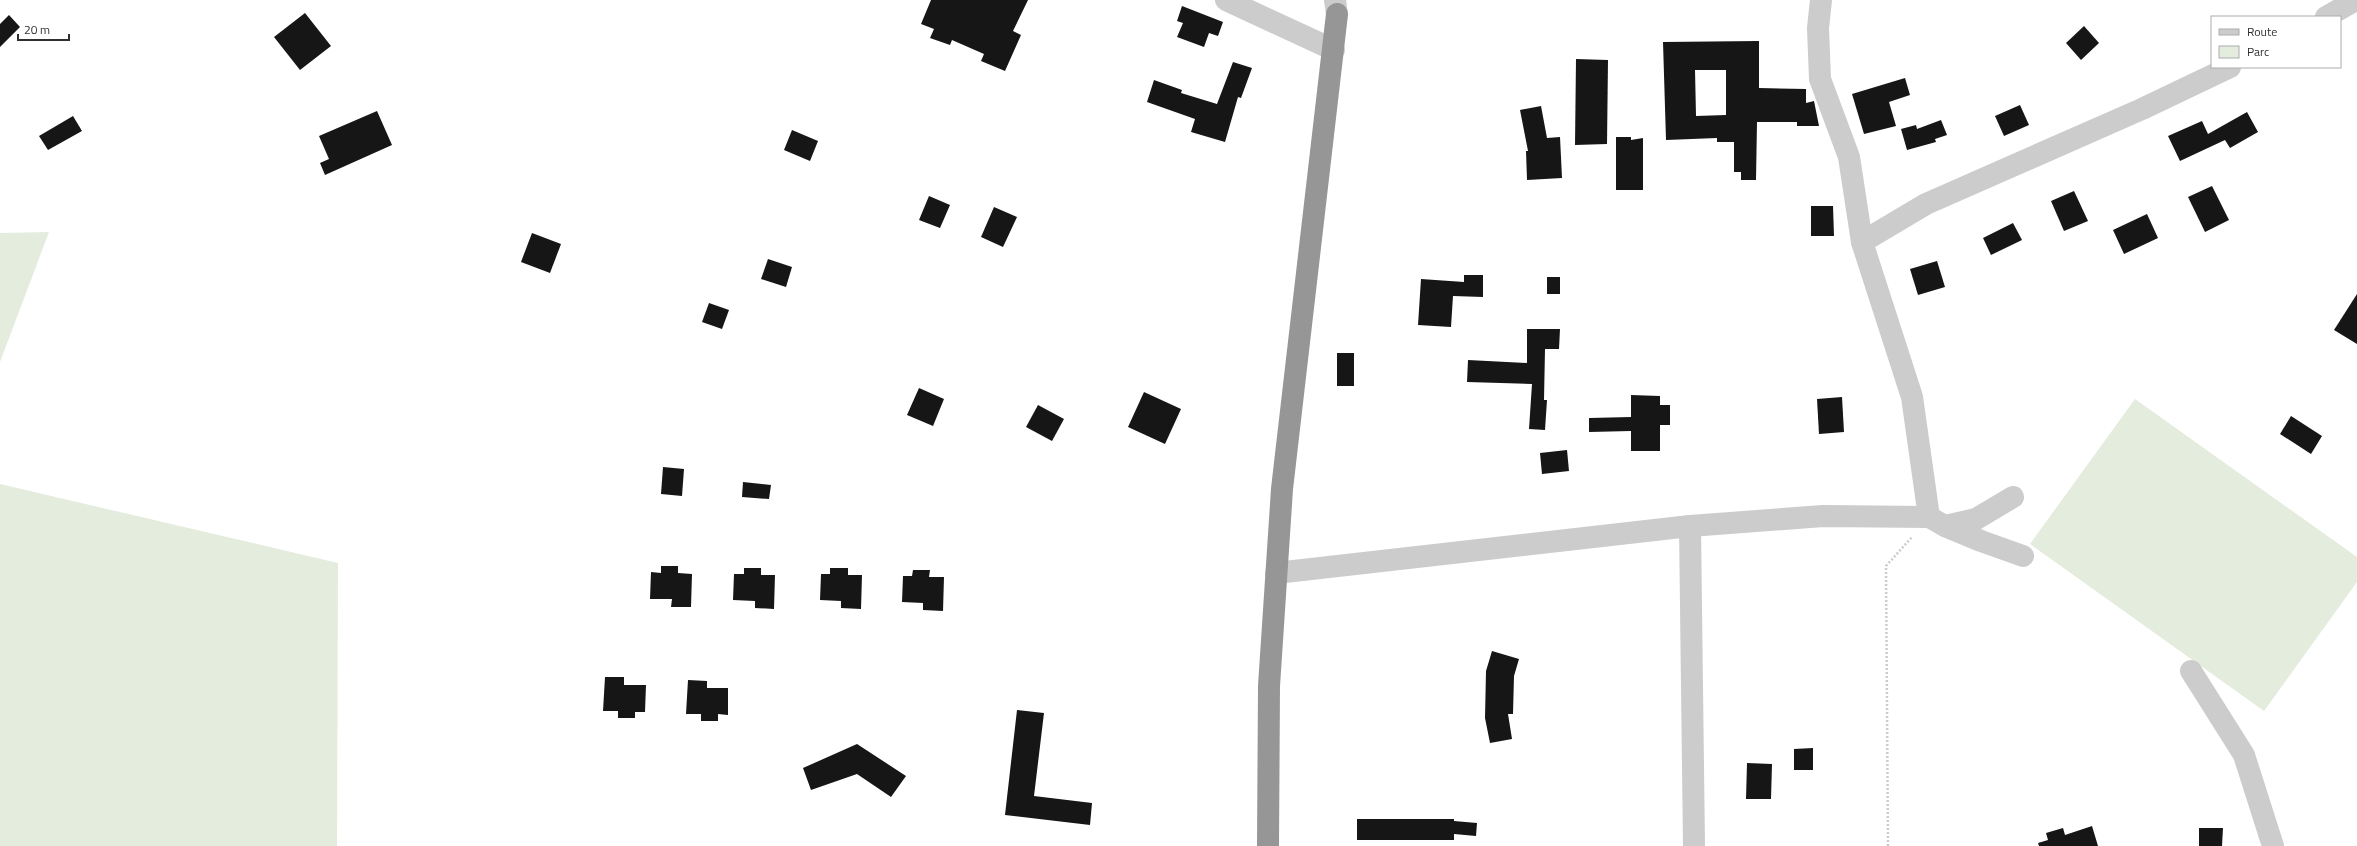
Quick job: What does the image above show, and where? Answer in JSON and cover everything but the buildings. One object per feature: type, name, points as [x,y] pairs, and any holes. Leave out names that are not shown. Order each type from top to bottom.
[{"type":"highway","points":[[1268,846],[1269,686],[1282,489],[1334,50],[1337,5]]},
{"type":"street","points":[[1226,0],[1334,50]]},
{"type":"street","points":[[1821,0],[1818,28],[1820,79],[1849,157],[1862,242],[1912,397],[1937,522]]},
{"type":"street","points":[[2328,16],[2356,0]]},
{"type":"street","points":[[1862,242],[1926,204],[2142,109],[2228,68]]},
{"type":"street","points":[[1276,573],[1690,526],[1823,516],[1937,522],[1976,519],[2013,497]]},
{"type":"street","points":[[1937,522],[2023,556]]},
{"type":"street","points":[[1690,526],[1694,846]]},
{"type":"street","points":[[2191,671],[2244,755],[2273,846]]},
{"type":"path","points":[[1888,846],[1886,566],[1937,522]]},
{"type":"green space","points":[[49,232],[0,362],[0,233]]},
{"type":"green space","points":[[2135,399],[2357,557],[2357,582],[2264,711],[2030,544]]},
{"type":"green space","points":[[0,484],[338,563],[337,846],[0,846]]}]
